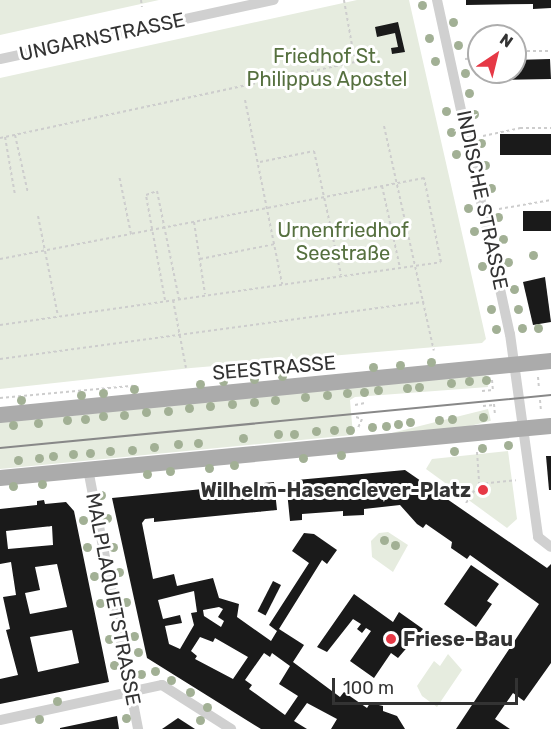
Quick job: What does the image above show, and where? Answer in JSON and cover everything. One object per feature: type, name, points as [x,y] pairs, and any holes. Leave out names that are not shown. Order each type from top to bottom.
[{"type":"main road","name":"SEESTRASSE","points":[[0,414],[551,361]]},
{"type":"main road","points":[[0,478],[524,428],[546,422]]},
{"type":"street","name":"UNGARNSTRASSE","points":[[0,58],[274,0]]},
{"type":"street","name":"INDISCHE STRASSE","points":[[437,0],[515,365],[538,537],[551,547]]},
{"type":"street","name":"MALPLAQUETSTRASSE","points":[[88,469],[120,617],[116,630],[138,729]]},
{"type":"street","points":[[0,720],[162,685],[231,729]]},
{"type":"path","points":[[141,0],[142,7]]},
{"type":"path","points":[[0,138],[355,62],[344,0]]},
{"type":"path","points":[[527,51],[551,51]]},
{"type":"path","points":[[245,100],[260,162],[282,284]]},
{"type":"path","points":[[384,126],[434,351]]},
{"type":"path","points":[[483,136],[520,128],[551,128]]},
{"type":"path","points":[[15,135],[28,193]]},
{"type":"path","points":[[5,137],[15,195]]},
{"type":"path","points":[[260,162],[314,151],[341,276]]},
{"type":"path","points":[[119,175],[131,234]]},
{"type":"path","points":[[0,259],[423,178],[441,262],[0,325]]},
{"type":"path","points":[[382,186],[400,267]]},
{"type":"path","points":[[165,301],[146,195],[157,191],[179,299]]},
{"type":"path","points":[[499,209],[551,200]]},
{"type":"path","points":[[38,216],[58,316]]},
{"type":"path","points":[[194,222],[206,295]]},
{"type":"path","points":[[200,258],[275,244]]},
{"type":"path","points":[[172,300],[186,368]]},
{"type":"path","points":[[0,359],[424,302]]},
{"type":"path","points":[[482,392],[493,391],[492,374]]},
{"type":"path","points":[[538,374],[539,388]]},
{"type":"path","points":[[540,400],[546,422]]},
{"type":"path","points":[[355,405],[365,403]]},
{"type":"path","points":[[483,406],[494,405],[495,420]]},
{"type":"path","points":[[356,417],[364,418],[357,434]]},
{"type":"path","points":[[466,503],[479,484],[477,452]]},
{"type":"path","points":[[479,484],[516,480]]},
{"type":"green space","points":[[0,0],[159,0],[0,35]]},
{"type":"green space","name":"Urnenfriedhof Seestraße","points":[[357,0],[409,0],[486,339],[482,343],[191,368],[0,389],[0,78]]},
{"type":"green space","points":[[486,374],[488,387],[355,397],[350,400],[353,435],[0,469],[0,420]]},
{"type":"green space","points":[[488,409],[491,421],[372,450],[369,439]]},
{"type":"green space","name":"Wilhelm-Hasenclever-Platz","points":[[508,451],[517,519],[507,528],[426,469],[432,459]]},
{"type":"green space","points":[[388,532],[408,545],[393,572],[372,557],[371,541],[379,533]]},
{"type":"green space","points":[[448,654],[462,670],[437,707],[422,696],[417,686],[434,661],[440,666]]},
{"type":"building","points":[[466,0],[551,0],[551,8],[533,9],[533,4],[466,5]]},
{"type":"building","points":[[398,22],[405,52],[392,54],[391,48],[398,47],[395,33],[377,37],[375,27]]},
{"type":"building","points":[[550,59],[551,79],[527,79],[527,60]]},
{"type":"building","points":[[500,134],[551,134],[551,155],[500,155]]},
{"type":"building","points":[[523,211],[551,211],[551,231],[523,231]]},
{"type":"building","points":[[545,277],[551,322],[533,325],[523,282]]},
{"type":"building","points":[[546,456],[551,456],[551,490],[549,490]]},
{"type":"building","points":[[405,470],[547,568],[551,564],[551,663],[524,701],[513,693],[495,719],[510,729],[456,729],[539,604],[470,555],[467,559],[451,548],[452,542],[426,524],[423,528],[417,524],[400,505],[364,509],[364,515],[343,516],[343,511],[302,514],[302,520],[290,521],[286,481]]},
{"type":"building","points":[[274,482],[277,510],[154,522],[154,518],[145,519],[142,523],[153,579],[174,574],[177,586],[213,578],[219,598],[239,604],[237,617],[271,641],[277,631],[269,625],[309,563],[292,551],[304,533],[314,534],[337,550],[327,564],[322,560],[279,629],[304,645],[293,662],[340,697],[344,692],[367,708],[370,703],[383,706],[383,711],[397,716],[405,729],[331,729],[337,719],[307,703],[294,721],[307,729],[261,729],[147,658],[112,498]],"holes":[[[194,591],[197,612],[191,613],[194,625],[180,649],[169,644],[165,626],[182,623],[180,615],[163,619],[158,600]],[[219,607],[223,609],[218,617],[224,621],[221,627],[204,616],[203,610]],[[200,637],[213,642],[215,638],[248,657],[233,679],[195,659],[197,656],[191,651]],[[264,653],[270,657],[272,653],[290,666],[279,684],[298,696],[285,715],[249,689],[252,685],[245,680]]]},
{"type":"building","points":[[44,500],[45,504],[66,502],[74,511],[109,682],[0,704],[0,679],[18,675],[6,630],[10,629],[3,597],[16,595],[11,562],[0,564],[0,509],[37,505],[37,501]],"holes":[[[52,526],[53,545],[8,549],[6,531]],[[57,564],[67,607],[30,614],[25,593],[40,590],[35,567]],[[72,630],[79,663],[38,672],[30,637]]]},
{"type":"building","points":[[471,565],[499,584],[487,601],[492,604],[476,627],[444,604]]},
{"type":"building","points":[[273,581],[281,585],[266,615],[258,611]]},
{"type":"building","name":"Friese-Bau","points":[[354,594],[393,622],[399,612],[423,629],[398,658],[391,653],[374,678],[350,661],[371,631],[366,628],[362,633],[357,629],[361,624],[353,619],[327,652],[317,647]]},
{"type":"building","points":[[117,716],[119,729],[60,729],[60,728]]},
{"type":"building","points":[[178,718],[195,729],[162,729]]},
{"type":"tram line","points":[[0,448],[551,395]]},
{"type":"place","name":"Wilhelm-Hasenclever-Platz","points":[[483,490]]},
{"type":"place","name":"Friese-Bau","points":[[391,639]]},
{"type":"park label","name":"Friedhof St. Philippus Apostel","points":[[327,68]]}]
